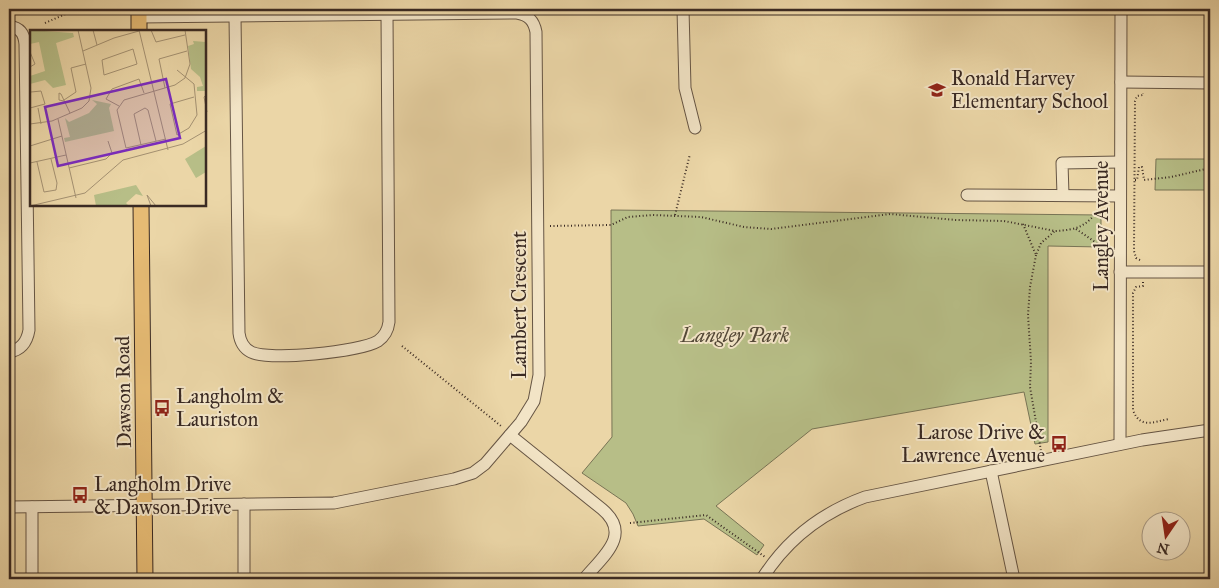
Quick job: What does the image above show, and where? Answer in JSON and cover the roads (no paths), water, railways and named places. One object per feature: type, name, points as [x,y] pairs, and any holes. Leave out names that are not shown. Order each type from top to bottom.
[{"type":"main road","name":"Dawson Road","points":[[141,206],[145,579]]},
{"type":"street","points":[[683,9],[685,88],[695,128]]},
{"type":"street","name":"Langley Avenue","points":[[1120,444],[1121,9]]},
{"type":"street","name":"Lambert Crescent","points":[[9,508],[343,502],[460,478],[473,473],[485,464],[531,408],[536,396],[538,383],[538,226],[536,32],[533,22],[525,15],[517,13],[139,19]]},
{"type":"street","points":[[235,16],[239,333],[240,340],[247,350],[252,353],[265,355],[321,354],[369,345],[382,338],[388,328],[387,14]]},
{"type":"street","points":[[9,26],[22,32],[25,44],[29,330],[23,345],[19,349],[9,352]]},
{"type":"street","points":[[1121,82],[1210,83]]},
{"type":"street","points":[[1063,195],[1062,163],[1120,162]]},
{"type":"street","points":[[967,195],[1120,196]]},
{"type":"street","points":[[1120,272],[1210,272]]},
{"type":"street","points":[[762,579],[772,563],[805,529],[829,513],[852,502],[882,493],[1120,444],[1172,434],[1210,430]]},
{"type":"street","points":[[510,435],[602,509],[614,523],[616,532],[614,541],[584,579]]},
{"type":"street","points":[[991,471],[1014,579]]},
{"type":"street","points":[[244,504],[244,579]]},
{"type":"street","points":[[32,507],[32,579]]},
{"type":"place","name":"Ronald Harvey Elementary School","points":[[937,90]]},
{"type":"place","name":"Langholm & Lauriston","points":[[162,408]]},
{"type":"place","name":"Larose Drive & Lawrence Avenue","points":[[1059,444]]},
{"type":"place","name":"Langholm Drive & Dawson Drive","points":[[80,495]]},
{"type":"park label","name":"Langley Park","points":[[735,335]]}]
